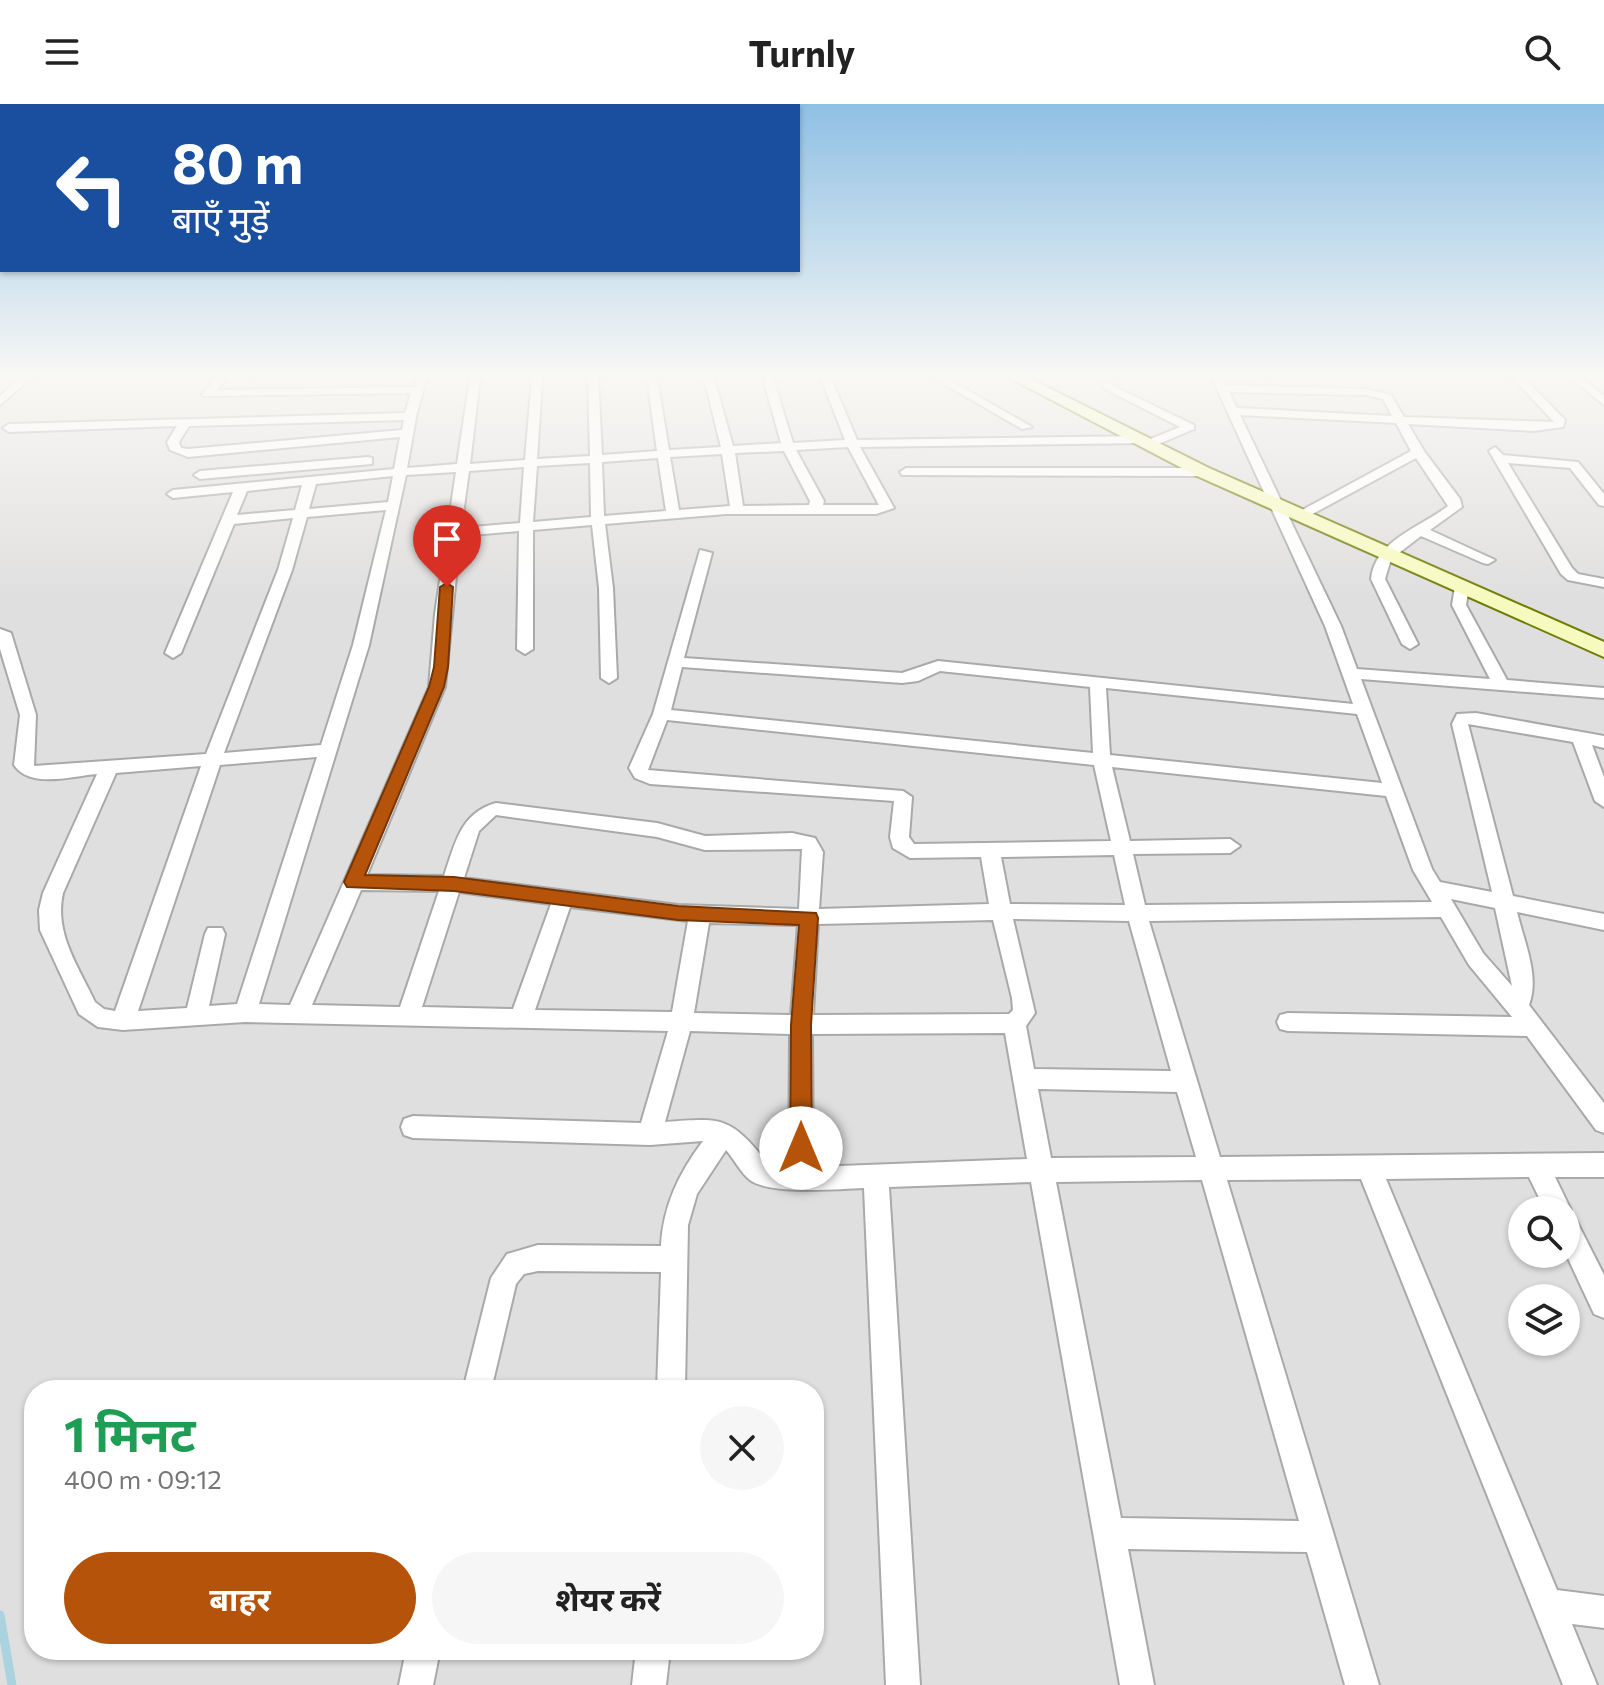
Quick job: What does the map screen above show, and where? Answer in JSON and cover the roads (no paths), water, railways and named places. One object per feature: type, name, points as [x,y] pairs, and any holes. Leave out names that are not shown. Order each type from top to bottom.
[{"type":"street","points":[[245,1013],[361,645],[404,452]]},
{"type":"street","points":[[297,1015],[437,687],[464,452]]},
{"type":"street","points":[[525,649],[529,452]]},
{"type":"street","points":[[595,452],[598,522],[606,588],[609,678]]},
{"type":"street","points":[[663,452],[673,515]]},
{"type":"street","points":[[200,475],[401,465],[461,469],[705,452]]},
{"type":"street","points":[[728,452],[737,510]]},
{"type":"street","points":[[791,452],[817,501],[815,509]]},
{"type":"street","points":[[453,533],[737,510],[887,508],[857,452]]},
{"type":"street","points":[[1165,452],[1203,472],[1604,650]]},
{"type":"street","points":[[1250,452],[1333,626],[1423,870],[1476,959],[1517,1007],[1604,1122]]},
{"type":"street","points":[[1300,515],[1418,452],[1453,499],[1455,507],[1386,553],[1378,568],[1378,579],[1410,644]]},
{"type":"street","points":[[1604,502],[1574,465],[1497,455],[1566,571],[1573,577],[1604,583]]},
{"type":"street","points":[[173,494],[310,481],[401,465]]},
{"type":"street","points":[[906,472],[1203,472]]},
{"type":"street","points":[[123,1021],[212,761],[285,570],[310,481]]},
{"type":"street","points":[[173,653],[242,487]]},
{"type":"street","points":[[229,520],[394,505]]},
{"type":"street","points":[[1421,531],[1488,560]]},
{"type":"street","points":[[705,553],[661,714],[638,768],[641,774],[650,778],[903,797],[905,804],[898,827],[900,843],[910,851],[1230,846]]},
{"type":"street","points":[[1462,587],[1459,605],[1501,685]]},
{"type":"street","points":[[3,633],[28,715],[23,765],[28,771],[39,773],[212,761],[330,750]]},
{"type":"street","points":[[675,662],[902,678],[912,678],[938,666],[1365,710]]},
{"type":"street","points":[[1351,673],[1604,693]]},
{"type":"street","points":[[1098,683],[1102,760],[1136,911],[1362,1685]]},
{"type":"street","points":[[661,714],[1393,790]]},
{"type":"street","points":[[1517,1007],[1523,992],[1523,979],[1460,724],[1463,718],[1476,718],[1604,742]]},
{"type":"street","points":[[1581,740],[1604,801]]},
{"type":"street","points":[[109,768],[53,893],[49,910],[50,930],[87,1008],[98,1018],[123,1021],[245,1013],[801,1025],[1014,1023],[1024,1013],[1023,998],[1001,912],[990,851]]},
{"type":"street","points":[[408,1017],[470,828],[486,812],[496,809],[657,830],[705,843],[792,840],[808,843],[813,852],[801,1025],[801,1179]]},
{"type":"street","points":[[353,882],[454,884],[700,914],[809,918],[907,912],[1136,911],[1193,914],[1235,910],[1367,914],[1445,909]]},
{"type":"street","points":[[1434,888],[1604,922]]},
{"type":"street","points":[[520,1020],[563,898]]},
{"type":"street","points":[[650,1134],[681,1023],[700,914]]},
{"type":"street","points":[[196,1016],[215,934]]},
{"type":"street","points":[[1288,1022],[1532,1027]]},
{"type":"street","points":[[1014,1023],[1137,1685]]},
{"type":"street","points":[[1025,1079],[1187,1082]]},
{"type":"street","points":[[413,1127],[650,1134],[706,1130],[724,1133],[759,1172],[801,1179],[1043,1170],[1604,1165]]},
{"type":"street","points":[[671,1380],[675,1225],[680,1201],[688,1180],[724,1133]]},
{"type":"street","points":[[1536,1166],[1551,1196]]},
{"type":"street","points":[[1369,1167],[1580,1685]]},
{"type":"street","points":[[876,1176],[903,1685]]},
{"type":"street","points":[[1580,1255],[1604,1304]]},
{"type":"street","points":[[479,1380],[504,1278],[516,1263],[538,1258],[674,1259]]},
{"type":"street","points":[[1110,1533],[1319,1537]]},
{"type":"street","points":[[1549,1605],[1604,1612]]},
{"type":"street","points":[[416,1685],[421,1660]]},
{"type":"street","points":[[649,1685],[652,1660]]},
{"type":"waterway","points":[[0,1615],[12,1685]]}]
